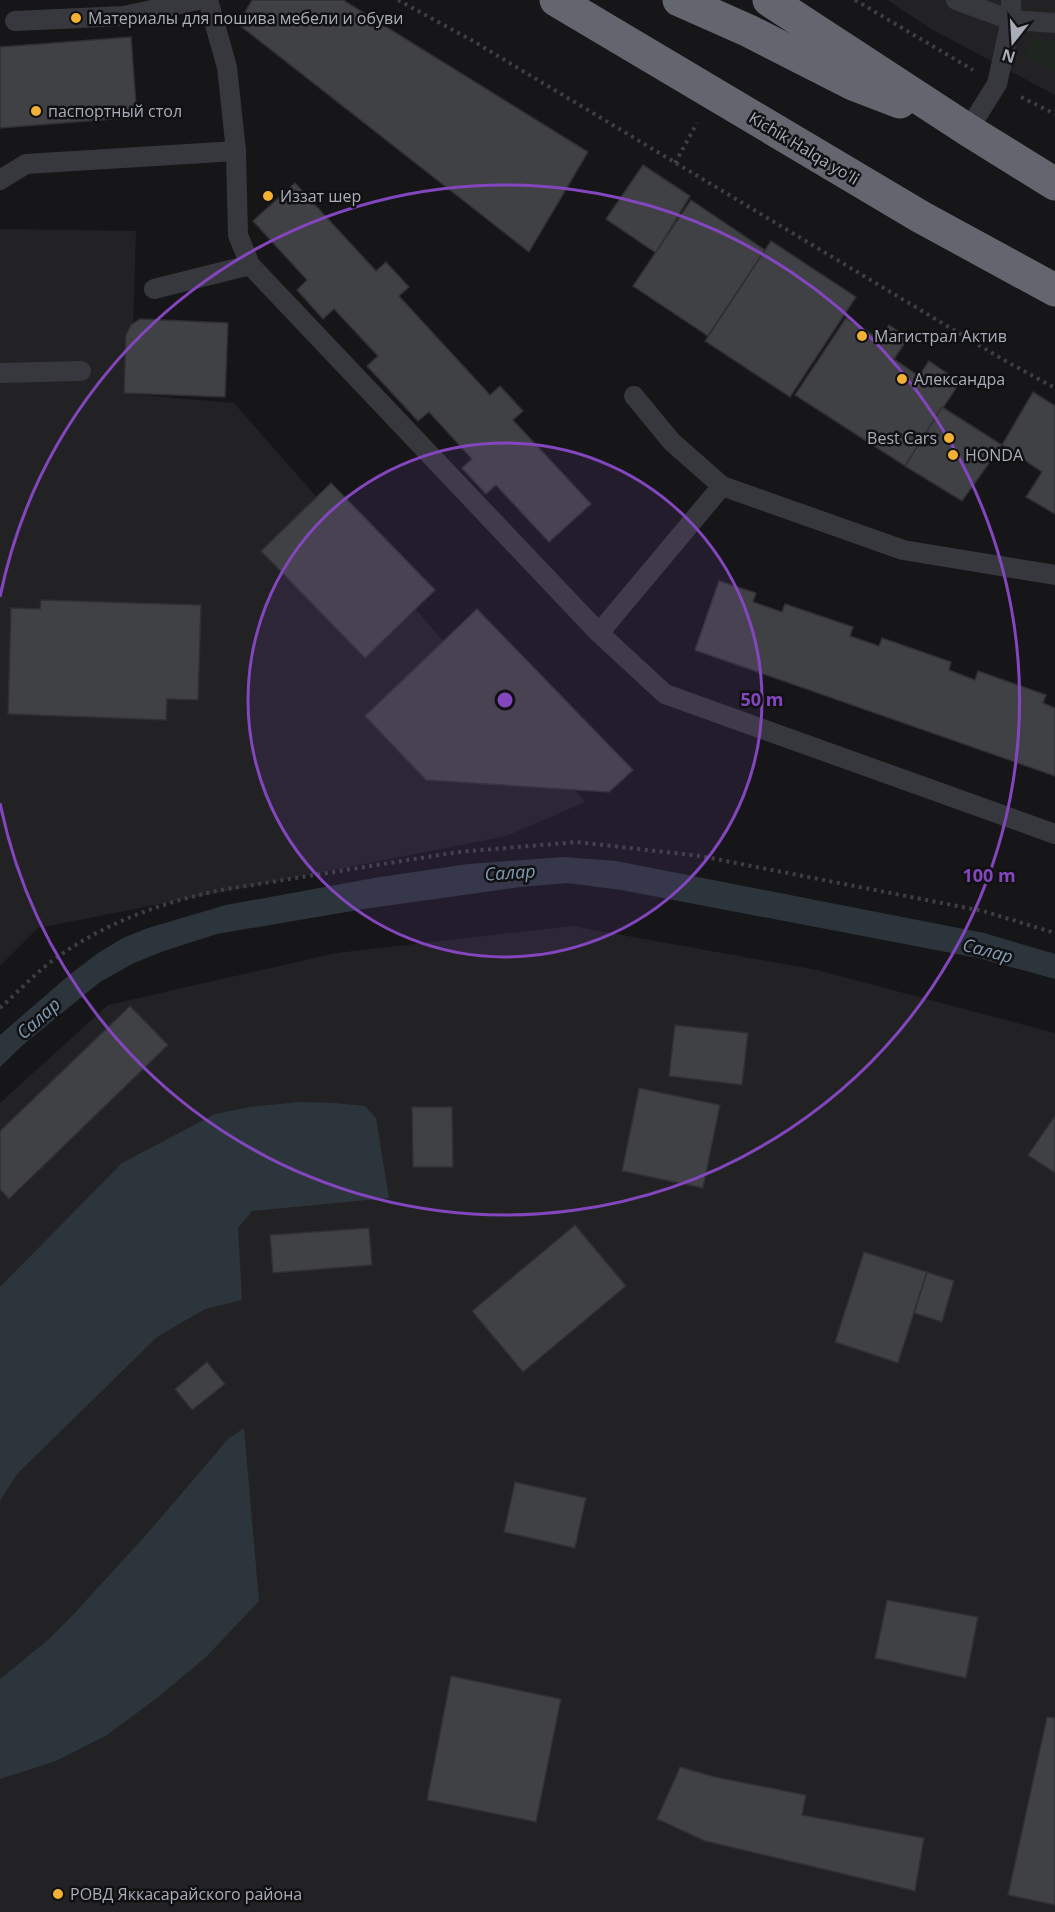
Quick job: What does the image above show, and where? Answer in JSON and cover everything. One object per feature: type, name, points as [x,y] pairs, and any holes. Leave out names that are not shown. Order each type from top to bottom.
[{"type":"highway","name":"Kichik Halqa yo'li","points":[[556,0],[921,217],[1055,290]]},
{"type":"highway","points":[[679,0],[749,31],[854,84],[968,130]]},
{"type":"highway","points":[[769,0],[1055,184]]},
{"type":"lane","points":[[15,21],[123,16],[198,0]]},
{"type":"lane","points":[[208,0],[227,67],[236,151],[238,235],[250,265],[599,633],[665,694],[1055,834]]},
{"type":"lane","points":[[956,0],[1011,10],[1055,23]]},
{"type":"lane","points":[[968,130],[997,84],[1011,10]]},
{"type":"lane","points":[[0,180],[26,164],[236,151]]},
{"type":"lane","points":[[154,289],[250,265]]},
{"type":"lane","points":[[0,373],[81,371]]},
{"type":"lane","points":[[634,396],[672,442],[722,486],[903,550],[1055,575]]},
{"type":"lane","points":[[599,633],[722,486]]},
{"type":"path","points":[[398,0],[473,41],[1055,388]]},
{"type":"path","points":[[855,0],[997,84],[1055,114]]},
{"type":"path","points":[[675,163],[697,123]]},
{"type":"path","points":[[0,1008],[58,956],[103,930],[139,913],[183,897],[458,852],[577,842],[700,856],[983,911],[1055,933]]},
{"type":"shaded area","points":[[887,0],[1055,0],[1055,95],[933,30]]},
{"type":"shaded area","points":[[1033,38],[1055,40],[1055,70],[1025,55]]},
{"type":"shaded area","points":[[0,229],[136,231],[131,394],[234,403],[585,802],[507,836],[38,928],[0,966]]},
{"type":"shaded area","points":[[572,926],[817,970],[1055,1033],[1055,1912],[0,1912],[0,1103],[108,1005],[336,953]]},
{"type":"water","name":"Салар","points":[[564,857],[616,861],[984,933],[1055,954],[1055,979],[978,958],[621,890],[567,883],[521,887],[364,909],[217,934],[164,951],[134,963],[100,982],[24,1044],[0,1067],[0,1035],[98,953],[123,938],[148,928],[226,905],[374,878],[468,864]]},
{"type":"water","points":[[300,1102],[365,1106],[376,1118],[389,1198],[252,1211],[238,1228],[242,1300],[205,1309],[157,1337],[17,1474],[0,1501],[0,1287],[122,1163],[215,1114],[250,1107]]},
{"type":"water","points":[[244,1428],[259,1601],[206,1657],[157,1698],[107,1735],[56,1761],[0,1779],[0,1679],[48,1640],[71,1617],[147,1534],[228,1439]]},
{"type":"building","points":[[252,0],[343,0],[588,152],[529,252],[238,24]]},
{"type":"building","points":[[131,37],[137,117],[0,128],[0,47]]},
{"type":"building","points":[[643,165],[690,196],[656,253],[606,219]]},
{"type":"building","points":[[295,183],[376,271],[386,262],[409,287],[399,296],[490,395],[500,386],[523,411],[513,420],[591,504],[549,542],[496,485],[486,494],[462,468],[472,459],[429,412],[418,421],[367,366],[378,356],[334,309],[323,319],[297,290],[307,280],[253,221]]},
{"type":"building","points":[[691,200],[765,250],[708,336],[633,286]]},
{"type":"building","points":[[771,241],[856,297],[790,397],[705,341]]},
{"type":"building","points":[[846,318],[879,339],[889,325],[908,338],[894,359],[919,376],[929,361],[960,382],[905,466],[795,395]]},
{"type":"building","points":[[140,319],[228,323],[225,397],[124,393],[126,335],[131,325]]},
{"type":"building","points":[[1033,392],[1055,406],[1055,514],[1026,497],[1042,472],[1002,445]]},
{"type":"building","name":"HONDA","points":[[942,407],[1002,445],[962,501],[905,466]]},
{"type":"building","points":[[331,483],[435,590],[365,658],[261,551]]},
{"type":"building","points":[[719,581],[756,593],[753,602],[782,612],[785,604],[853,627],[850,636],[879,646],[882,638],[951,662],[949,670],[975,680],[978,671],[1046,695],[1043,703],[1055,708],[1055,776],[695,650]]},
{"type":"building","points":[[41,600],[201,605],[198,700],[167,699],[166,720],[8,714],[11,608],[40,609]]},
{"type":"building","points":[[477,609],[633,770],[609,792],[426,780],[365,716]]},
{"type":"building","points":[[130,1006],[168,1045],[9,1199],[0,1189],[0,1131]]},
{"type":"building","points":[[675,1025],[748,1033],[742,1085],[669,1076]]},
{"type":"building","points":[[639,1088],[720,1105],[703,1188],[622,1171]]},
{"type":"building","points":[[412,1107],[452,1107],[453,1167],[413,1167]]},
{"type":"building","points":[[1055,1116],[1055,1173],[1028,1155]]},
{"type":"building","points":[[575,1225],[626,1286],[523,1372],[472,1311]]},
{"type":"building","points":[[369,1228],[372,1265],[273,1273],[270,1235]]},
{"type":"building","points":[[864,1252],[927,1272],[898,1363],[835,1342]]},
{"type":"building","points":[[927,1272],[954,1281],[942,1322],[914,1313]]},
{"type":"building","points":[[207,1362],[225,1384],[192,1410],[175,1389]]},
{"type":"building","points":[[515,1482],[586,1498],[575,1548],[504,1532]]},
{"type":"building","points":[[887,1600],[978,1617],[966,1678],[875,1658]]},
{"type":"building","points":[[451,1676],[561,1699],[536,1822],[427,1800]]},
{"type":"building","points":[[1047,1717],[1055,1718],[1055,1905],[1008,1895]]},
{"type":"building","points":[[680,1767],[715,1777],[806,1795],[802,1815],[924,1838],[915,1891],[705,1841],[657,1819]]},
{"type":"place","name":"Материалы для пошива мебели и обуви","points":[[76,18]]},
{"type":"place","name":"паспортный стол","points":[[36,111]]},
{"type":"place","name":"Иззат шер","points":[[268,196]]},
{"type":"place","name":"Магистрал Актив","points":[[862,336]]},
{"type":"place","name":"Александра","points":[[902,379]]},
{"type":"place","name":"Best Cars","points":[[949,438]]},
{"type":"place","name":"HONDA","points":[[953,455]]},
{"type":"place","name":"РОВД Яккасарайского района","points":[[58,1894]]}]
